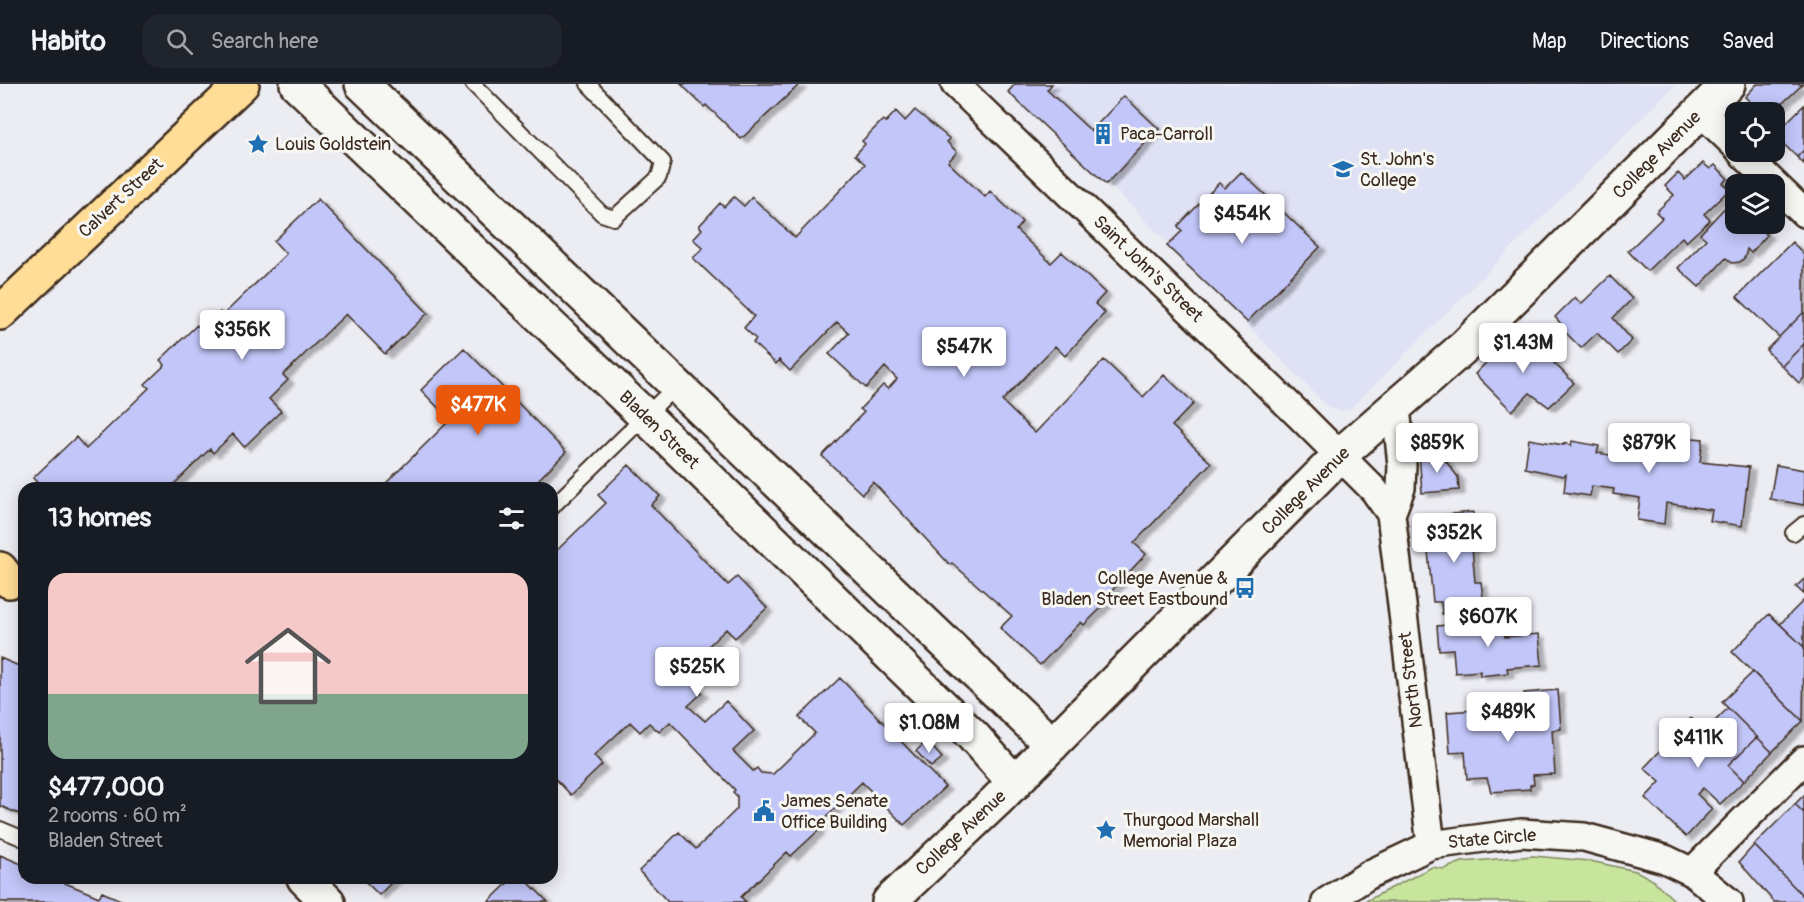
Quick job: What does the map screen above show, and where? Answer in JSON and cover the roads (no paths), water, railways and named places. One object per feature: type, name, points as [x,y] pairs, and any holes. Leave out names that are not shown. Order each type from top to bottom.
[{"type":"main road","name":"Calvert Street","points":[[0,313],[242,84]]},
{"type":"main road","name":"Bladen Street","points":[[297,84],[646,417],[973,736],[1014,783]]},
{"type":"main road","points":[[362,84],[1052,745]]},
{"type":"main road","name":"College Avenue","points":[[889,902],[1014,783],[1340,455],[1465,346],[1728,84]]},
{"type":"main road","points":[[310,884],[328,902]]},
{"type":"street","name":"Saint John's Street","points":[[955,84],[1340,455]]},
{"type":"street","points":[[1701,112],[1725,135]]},
{"type":"street","points":[[1751,162],[1804,213]]},
{"type":"street","name":"North Street","points":[[1396,408],[1402,465],[1401,488],[1391,514],[1431,845]]},
{"type":"street","name":"North Street","points":[[1340,455],[1374,490],[1391,514]]},
{"type":"street","points":[[1692,872],[1804,760]]},
{"type":"street","name":"State Circle","points":[[1326,902],[1370,874],[1431,845],[1521,833],[1584,837],[1665,860],[1692,872],[1729,902]]},
{"type":"lane","points":[[473,84],[603,214],[614,218],[659,177],[663,162],[588,84]]},
{"type":"lane","points":[[558,501],[676,386]]},
{"type":"lane","points":[[1793,533],[1804,524]]},
{"type":"lane","points":[[0,829],[18,836]]},
{"type":"place","name":"Paca-Carroll","points":[[1103,134]]},
{"type":"place","name":"Louis Goldstein","points":[[258,144]]},
{"type":"place","name":"St. John's College","points":[[1343,169]]},
{"type":"place","name":"College Avenue & Bladen Street Eastbound","points":[[1245,588]]},
{"type":"place","name":"James Senate Office Building","points":[[764,811]]},
{"type":"place","name":"Thurgood Marshall Memorial Plaza","points":[[1106,830]]}]
